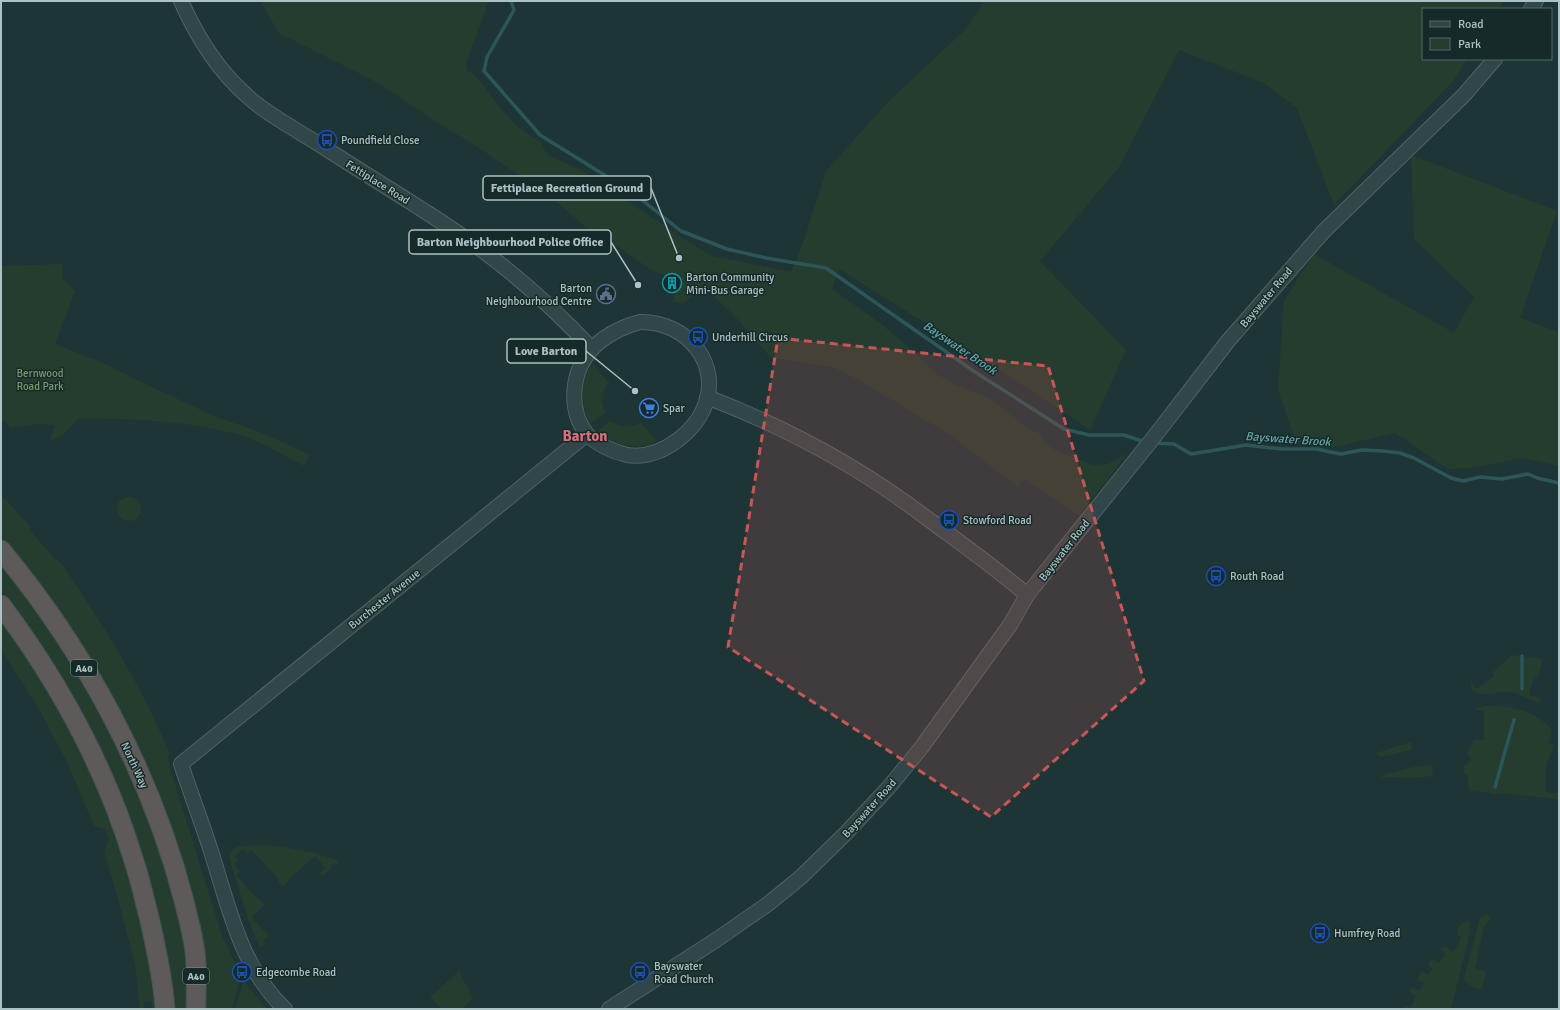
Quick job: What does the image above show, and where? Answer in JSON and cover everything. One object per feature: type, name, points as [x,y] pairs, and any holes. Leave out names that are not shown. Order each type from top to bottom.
[{"type":"highway","name":"North Way","points":[[1,550],[39,599],[80,660],[129,751],[149,798],[164,834],[194,940],[196,1009]]},
{"type":"highway","points":[[1,605],[33,649],[66,704],[81,732],[106,787],[134,861],[141,885],[154,940],[165,1009]]},
{"type":"street","name":"Fettiplace Road","points":[[181,1],[196,31],[216,62],[246,95],[262,108],[476,246],[540,299],[592,349]]},
{"type":"street","name":"Bayswater Road","points":[[609,1009],[716,940],[768,904],[818,862],[889,787],[1002,637],[1027,595],[1154,437],[1228,341],[1324,231],[1464,95],[1494,60]]},
{"type":"street","points":[[640,322],[664,325],[684,335],[702,355],[706,365],[708,377],[707,397],[700,416],[689,430],[673,443],[654,453],[632,455],[617,452],[596,442],[587,434],[578,415],[574,391],[576,376],[580,366],[592,349],[608,336],[626,326],[640,322]]},
{"type":"street","points":[[707,397],[784,430],[852,466],[942,529],[1027,595]]},
{"type":"street","name":"Burchester Avenue","points":[[285,1009],[253,967],[235,930],[209,845],[181,764],[587,434]]},
{"type":"highlighted area","points":[[778,338],[1048,366],[1144,681],[991,817],[728,647]]},
{"type":"green space","points":[[260,1],[489,1],[466,63],[466,70],[473,74],[481,82],[499,107],[517,126],[541,143],[548,155],[581,170],[712,256],[791,272],[804,240],[826,171],[887,103],[967,28],[984,1],[1504,1],[1500,8],[1422,8],[1422,60],[1466,60],[1454,80],[1334,205],[1297,108],[1264,83],[1179,50],[1119,167],[1040,261],[1126,350],[1090,430],[987,362],[839,269],[832,289],[880,323],[915,353],[935,373],[954,384],[991,399],[1032,431],[1039,433],[1043,437],[1043,441],[1056,451],[1093,465],[1108,464],[1128,453],[1079,516],[1024,479],[1018,487],[950,435],[859,380],[832,367],[770,357],[730,311],[702,288],[683,304],[673,301],[679,280],[651,270],[617,246],[613,250],[547,194],[380,84],[279,33]]},
{"type":"green space","points":[[1411,155],[1557,211],[1520,318],[1559,332],[1559,466],[1522,458],[1471,468],[1448,469],[1395,433],[1320,450],[1296,442],[1278,390],[1284,301],[1314,254],[1454,333],[1474,297],[1414,239]]},
{"type":"green space","name":"Bernwood Road Park","points":[[63,264],[62,278],[75,291],[55,344],[108,365],[214,416],[260,432],[310,455],[304,466],[256,441],[240,435],[200,426],[159,421],[78,419],[61,436],[50,440],[55,425],[36,424],[10,428],[5,421],[1,422],[1,265]]},
{"type":"green space","points":[[593,364],[609,383],[604,389],[603,400],[601,400],[605,413],[591,423],[585,409],[583,393],[585,378]]},
{"type":"green space","points":[[610,421],[618,425],[626,426],[633,426],[641,423],[657,441],[642,446],[618,443],[604,436],[598,431]]},
{"type":"green space","points":[[1,495],[30,526],[30,530],[55,559],[62,564],[121,657],[148,705],[170,755],[168,757],[171,771],[222,936],[241,975],[232,1009],[206,1009],[207,982],[203,940],[183,864],[170,823],[145,768],[29,572],[1,538]]},
{"type":"green space","points":[[129,497],[138,500],[141,509],[138,518],[129,521],[120,518],[117,509],[120,500]]},
{"type":"green space","points":[[1,559],[61,643],[124,756],[164,859],[182,933],[187,976],[187,1009],[173,1009],[67,688],[41,646],[1,590]]},
{"type":"green space","points":[[1,617],[74,729],[120,843],[142,922],[158,1009],[153,1009],[152,1002],[143,1002],[144,1009],[140,1009],[135,964],[104,851],[109,840],[105,829],[94,826],[67,762],[35,702],[1,650]]},
{"type":"green space","points":[[1512,655],[1543,659],[1539,674],[1533,680],[1529,695],[1540,698],[1539,703],[1514,693],[1506,692],[1482,694],[1475,692],[1472,689],[1471,681],[1476,689],[1494,676],[1492,673]]},
{"type":"green space","points":[[1486,706],[1503,706],[1521,710],[1537,717],[1551,729],[1552,731],[1548,743],[1554,745],[1546,766],[1545,790],[1549,793],[1559,793],[1559,799],[1499,793],[1498,795],[1486,792],[1469,791],[1467,774],[1464,773],[1463,765],[1464,766],[1472,760],[1467,753],[1474,740],[1484,740],[1484,710],[1476,710]]},
{"type":"green space","points":[[1411,742],[1412,750],[1381,757],[1376,753]]},
{"type":"green space","points":[[1432,765],[1433,776],[1381,778],[1383,775],[1414,767]]},
{"type":"green space","points":[[266,845],[311,852],[337,861],[339,864],[336,865],[334,863],[330,865],[332,867],[323,876],[320,873],[325,868],[315,856],[291,877],[283,887],[278,881],[279,879],[251,850],[247,853],[243,849],[235,856],[238,860],[234,865],[240,871],[236,875],[257,899],[258,898],[265,905],[251,917],[269,936],[263,941],[266,944],[260,947],[249,922],[229,857],[231,851],[239,846]]},
{"type":"green space","points":[[1486,914],[1490,916],[1490,919],[1484,926],[1475,968],[1486,972],[1482,989],[1473,987],[1465,982],[1464,978],[1480,918]]},
{"type":"green space","points":[[1468,920],[1470,922],[1468,940],[1451,1009],[1403,1009],[1405,1005],[1411,1007],[1416,996],[1409,992],[1412,987],[1419,991],[1424,983],[1417,979],[1422,971],[1428,975],[1433,969],[1428,964],[1432,958],[1438,963],[1446,954],[1440,949],[1442,947],[1446,947],[1453,952],[1461,939],[1457,932],[1459,927]]},
{"type":"green space","points":[[459,971],[473,998],[462,1009],[442,1009],[430,997]]},
{"type":"green space","points":[[243,981],[245,982],[267,1009],[236,1009]]},
{"type":"waterway","name":"Bayswater Brook","points":[[511,1],[514,10],[487,57],[484,71],[540,135],[632,192],[681,231],[727,249],[766,258],[826,268],[975,372],[1064,429],[1089,435],[1124,435],[1145,442]]},
{"type":"waterway","name":"Bayswater Brook","points":[[1153,443],[1174,444],[1191,454],[1246,445],[1282,449],[1316,449],[1341,454],[1362,450],[1383,451],[1400,453],[1414,458],[1451,478],[1463,481],[1480,477],[1502,479],[1528,474],[1537,478],[1559,483]]},
{"type":"waterway","points":[[1522,656],[1522,689]]},
{"type":"waterway","points":[[1495,787],[1514,720]]},
{"type":"place","name":"Poundfield Close","points":[[327,140]]},
{"type":"place","name":"Fettiplace Recreation Ground","points":[[679,258]]},
{"type":"place","name":"Barton Community Mini-Bus Garage","points":[[672,283]]},
{"type":"place","name":"Barton Neighbourhood Police Office","points":[[638,285]]},
{"type":"place","name":"Barton Neighbourhood Centre","points":[[606,294]]},
{"type":"place","name":"Underhill Circus","points":[[698,337]]},
{"type":"place","name":"Love Barton","points":[[635,391]]},
{"type":"place","name":"Spar","points":[[649,408]]},
{"type":"place","name":"Stowford Road","points":[[949,520]]},
{"type":"place","name":"Routh Road","points":[[1216,576]]},
{"type":"place","name":"Humfrey Road","points":[[1320,933]]},
{"type":"place","name":"Edgecombe Road","points":[[242,972]]},
{"type":"place","name":"Bayswater Road Church","points":[[640,972]]},
{"type":"district","name":"Barton","points":[[585,436]]}]
